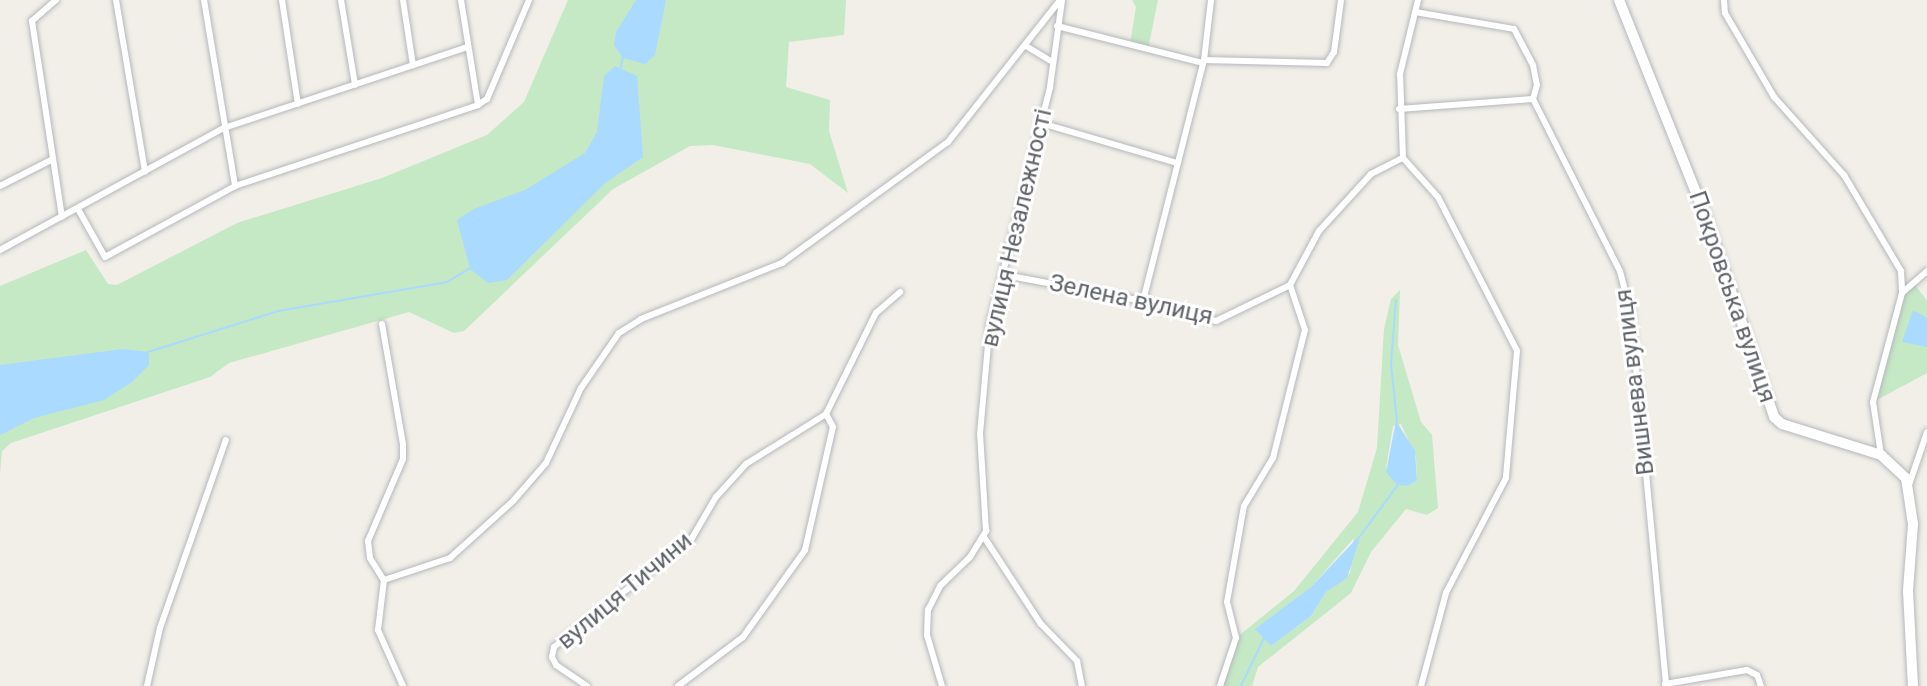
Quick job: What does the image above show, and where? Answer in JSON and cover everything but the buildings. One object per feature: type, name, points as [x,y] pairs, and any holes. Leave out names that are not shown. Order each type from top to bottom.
[{"type":"street","points":[[56,0],[32,21],[62,217]]},
{"type":"street","points":[[116,0],[145,172]]},
{"type":"street","points":[[204,0],[235,186]]},
{"type":"street","points":[[282,0],[298,104]]},
{"type":"street","points":[[341,0],[355,85]]},
{"type":"street","points":[[402,0],[413,65]]},
{"type":"street","points":[[461,0],[478,105]]},
{"type":"street","points":[[523,0],[525,8]]},
{"type":"street","points":[[78,209],[105,257],[235,186],[478,105],[486,99],[529,0]]},
{"type":"street","points":[[942,686],[927,635],[928,610],[940,586],[984,537],[987,516],[980,425],[990,323],[1005,275],[1041,123],[1061,0]]},
{"type":"street","points":[[384,580],[450,558],[513,500],[546,463],[581,388],[623,330],[650,315],[750,278],[791,257],[948,142],[1010,60],[1027,46],[1061,0]]},
{"type":"street","points":[[1143,301],[1203,61],[1211,0]]},
{"type":"street","points":[[1057,26],[1203,61],[1327,63],[1334,52],[1340,0]]},
{"type":"street","points":[[1418,0],[1399,74],[1403,158],[1438,197],[1517,351],[1506,478],[1446,593],[1421,686]]},
{"type":"street","name":"Покровська вулиця","points":[[1619,0],[1706,218],[1774,417],[1782,424],[1881,455],[1901,470],[1909,487]]},
{"type":"street","points":[[1724,0],[1725,13],[1774,97],[1844,176],[1901,271],[1902,293],[1873,402],[1881,455]]},
{"type":"street","name":"Вишнева вулиця","points":[[1415,12],[1514,29],[1533,65],[1536,85],[1533,100],[1620,271],[1629,302],[1665,685]]},
{"type":"street","points":[[1027,46],[1053,62]]},
{"type":"street","points":[[0,250],[224,128],[468,47]]},
{"type":"street","points":[[1399,109],[1533,100]]},
{"type":"street","points":[[1041,123],[1177,163]]},
{"type":"street","points":[[1220,686],[1236,638],[1227,602],[1244,506],[1273,458],[1305,330],[1290,285],[1319,232],[1371,174],[1403,158]]},
{"type":"street","points":[[0,186],[53,159]]},
{"type":"street","points":[[1902,293],[1927,271]]},
{"type":"street","name":"Зелена вулиця","points":[[1005,275],[1143,301],[1216,321],[1290,285]]},
{"type":"street","points":[[678,686],[743,637],[805,550],[833,427],[826,414],[874,316],[900,292]]},
{"type":"street","points":[[382,324],[403,444],[403,459],[368,541],[370,558],[384,580],[378,630],[403,686]]},
{"type":"street","name":"вулиця Тичини","points":[[587,686],[556,665],[552,657],[554,647],[692,538],[716,497],[746,464],[826,414]]},
{"type":"street","points":[[1913,686],[1909,487],[1927,432]]},
{"type":"street","points":[[147,686],[160,628],[226,440]]},
{"type":"street","points":[[984,537],[1041,624],[1077,661],[1082,686]]},
{"type":"street","points":[[1665,685],[1746,670],[1757,676],[1761,686]]},
{"type":"green space","points":[[568,0],[846,0],[844,35],[789,42],[786,87],[830,100],[829,131],[848,193],[810,164],[713,145],[690,146],[613,189],[464,331],[454,333],[409,312],[229,363],[210,377],[11,443],[2,451],[0,474],[0,286],[86,250],[108,284],[117,285],[237,223],[382,178],[487,135],[524,102]]},
{"type":"green space","points":[[1132,0],[1158,0],[1148,49],[1130,44],[1136,7]]},
{"type":"green space","points":[[1913,282],[1927,301],[1927,373],[1873,402],[1895,305]]},
{"type":"green space","points":[[1400,290],[1398,345],[1421,422],[1432,435],[1438,508],[1427,515],[1406,509],[1371,552],[1351,593],[1258,667],[1252,686],[1220,686],[1236,638],[1294,591],[1358,512],[1377,448],[1384,329],[1391,299]],"holes":[[[1401,424],[1416,457],[1417,481],[1407,486],[1386,468],[1393,426]],[[1354,538],[1350,573],[1326,592],[1311,616],[1271,646],[1256,629],[1311,587]]]},
{"type":"water","points":[[636,0],[666,0],[655,55],[645,64],[623,58],[614,45],[616,32]]},
{"type":"water","points":[[615,66],[637,76],[643,157],[605,183],[507,280],[488,283],[470,269],[457,220],[474,209],[525,190],[585,153],[597,132],[604,76]]},
{"type":"water","points":[[1913,310],[1927,318],[1927,347],[1902,342]]},
{"type":"water","points":[[123,349],[149,352],[149,365],[132,382],[104,400],[34,418],[0,435],[0,365]]},
{"type":"water","points":[[1396,421],[1415,451],[1417,481],[1407,486],[1397,485],[1386,472]]},
{"type":"water","points":[[1361,534],[1347,578],[1326,592],[1311,616],[1271,646],[1255,629],[1311,587]]},
{"type":"waterway","points":[[621,68],[623,56]]},
{"type":"waterway","points":[[148,352],[278,311],[447,282],[469,269]]},
{"type":"waterway","points":[[1396,300],[1391,364],[1397,421]]},
{"type":"waterway","points":[[1361,535],[1397,486]]},
{"type":"waterway","points":[[1241,686],[1264,638]]}]
